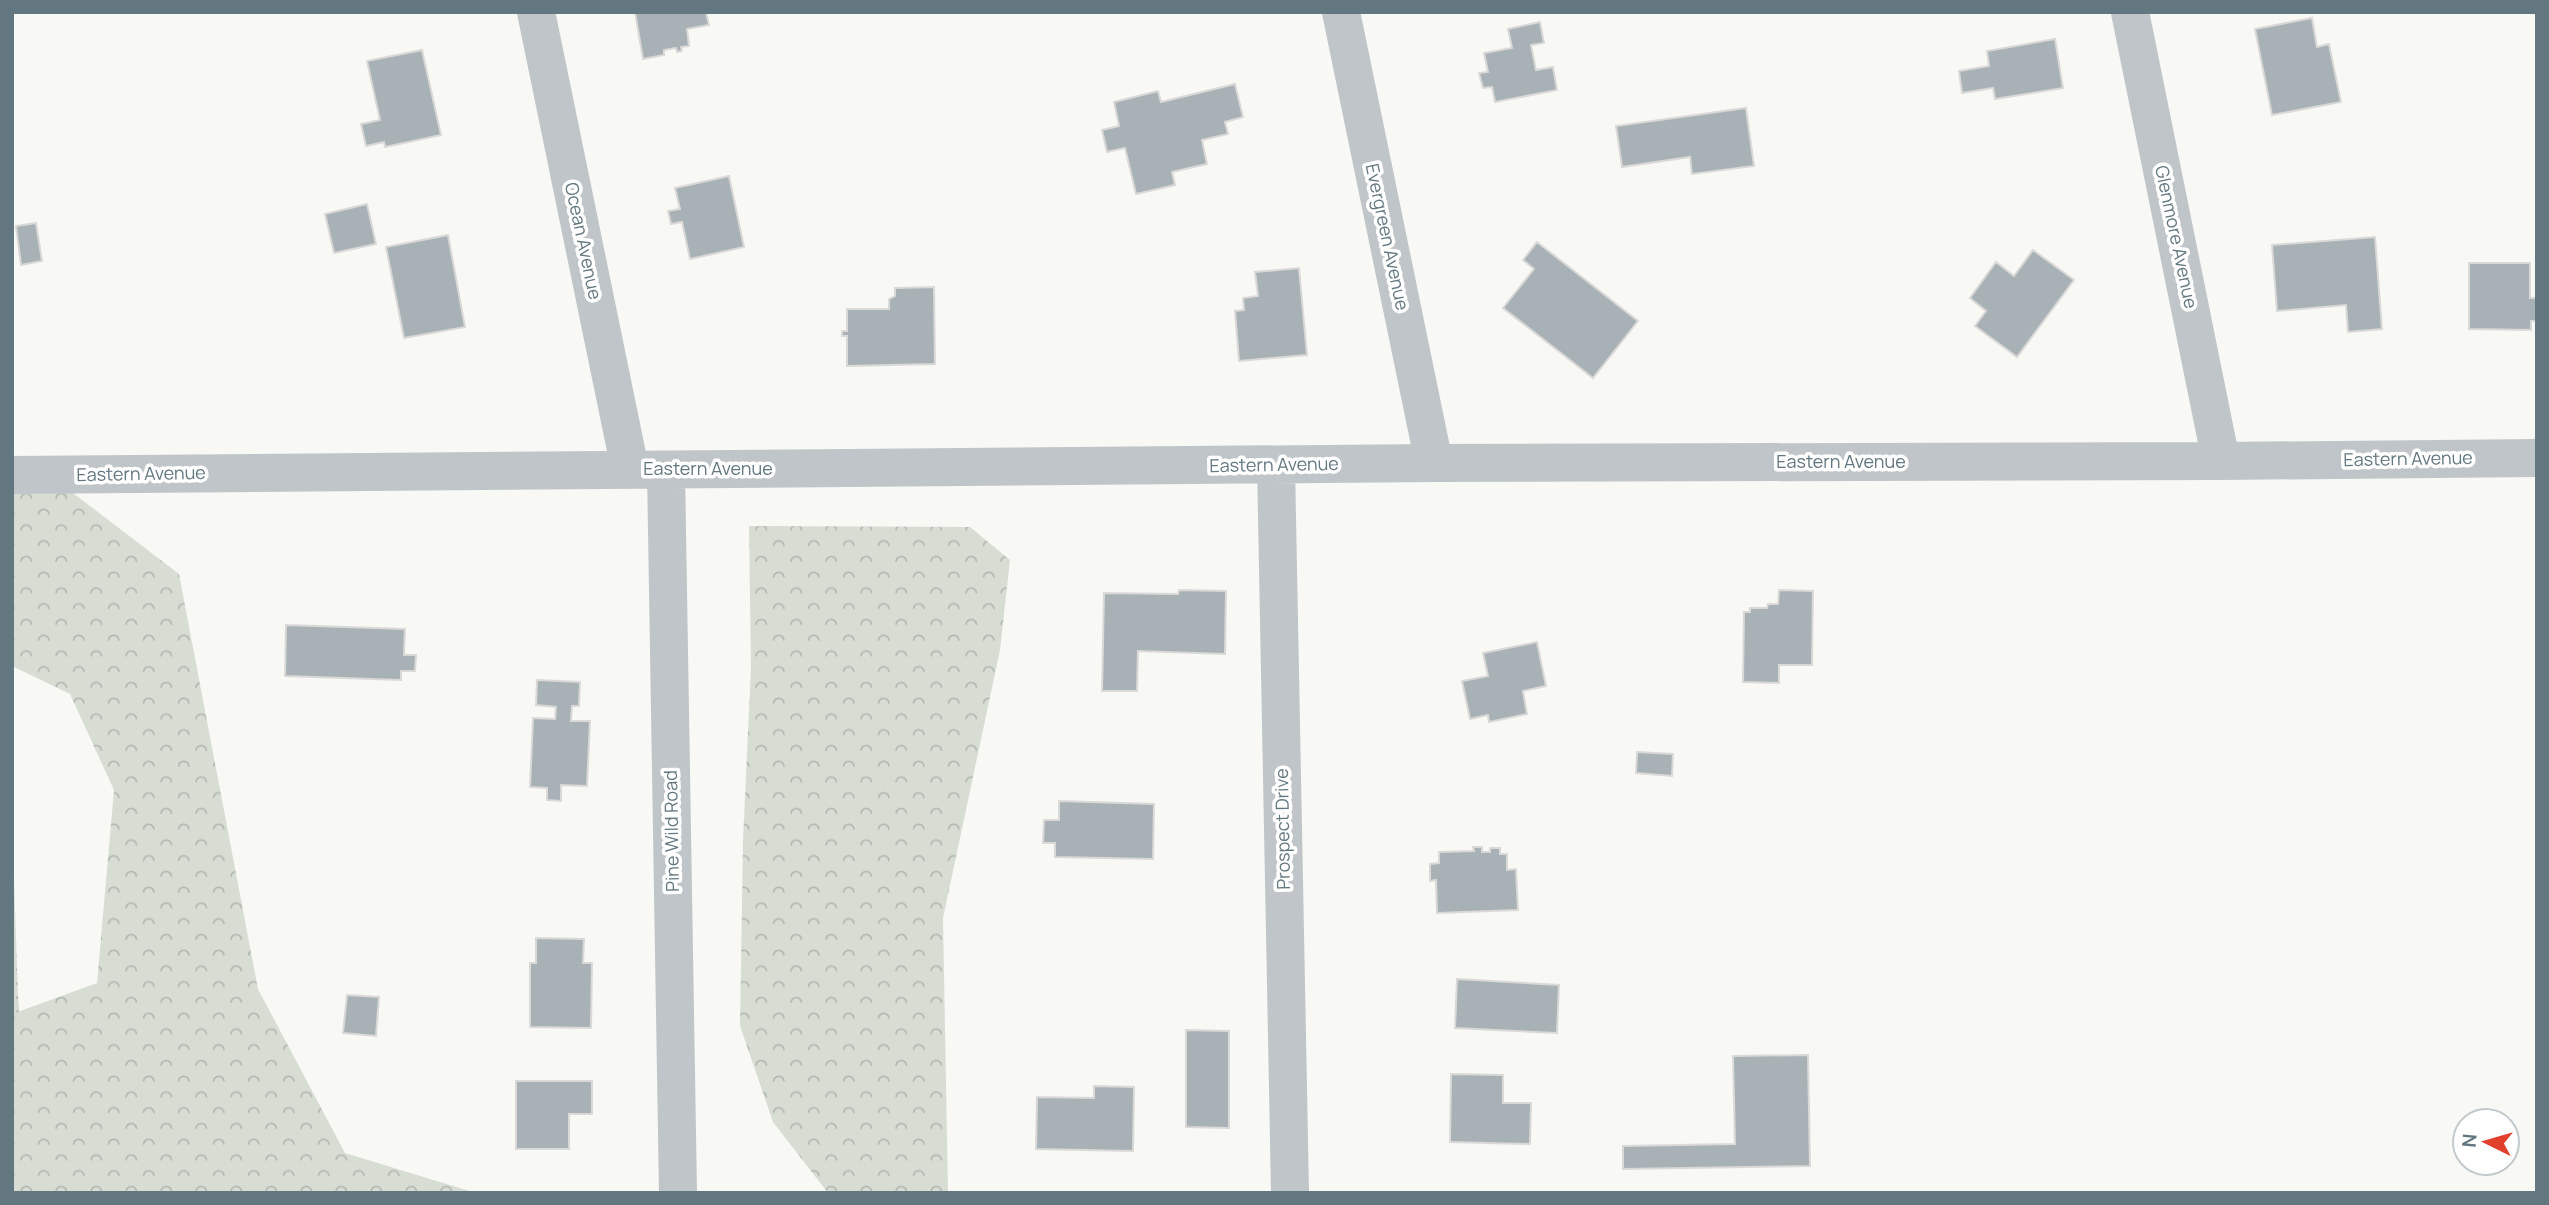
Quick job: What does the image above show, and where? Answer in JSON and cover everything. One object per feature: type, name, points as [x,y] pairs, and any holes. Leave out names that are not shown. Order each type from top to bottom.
[{"type":"street","name":"Ocean Avenue","points":[[536,12],[648,470]]},
{"type":"street","name":"Evergreen Avenue","points":[[1341,12],[1434,463]]},
{"type":"street","name":"Glenmore Avenue","points":[[2130,12],[2221,461]]},
{"type":"street","name":"Eastern Avenue","points":[[12,475],[1434,463],[2537,458]]},
{"type":"street","name":"Prospect Drive","points":[[1276,465],[1290,1193]]},
{"type":"street","name":"Pine Wild Road","points":[[648,470],[678,1193]]},
{"type":"green space","points":[[73,493],[179,574],[258,989],[345,1153],[476,1193],[12,1193],[12,1014],[97,983],[114,790],[70,694],[12,666],[12,494]]},
{"type":"green space","points":[[749,526],[970,527],[1010,560],[1000,650],[943,918],[948,1193],[828,1193],[773,1122],[740,1026],[743,840],[751,668]]},
{"type":"green space","points":[[12,820],[18,996],[34,1193],[12,1193]]},
{"type":"building","points":[[635,12],[706,12],[709,25],[687,29],[689,46],[681,47],[682,51],[677,52],[676,48],[664,50],[664,55],[643,59]]},
{"type":"building","points":[[2312,18],[2317,47],[2329,44],[2341,102],[2272,115],[2255,29]]},
{"type":"building","points":[[1540,22],[1544,43],[1531,45],[1536,70],[1553,67],[1557,90],[1495,102],[1492,87],[1483,88],[1479,73],[1488,72],[1484,53],[1512,48],[1508,29]]},
{"type":"building","points":[[2055,39],[2063,88],[1995,99],[1993,88],[1962,93],[1959,71],[1989,66],[1987,51]]},
{"type":"building","points":[[422,50],[441,135],[385,147],[384,142],[366,146],[361,124],[380,120],[367,61]]},
{"type":"building","points":[[1235,84],[1243,117],[1225,122],[1228,134],[1202,140],[1207,164],[1172,172],[1175,185],[1136,194],[1125,148],[1107,152],[1102,130],[1119,126],[1114,102],[1158,91],[1161,102]]},
{"type":"building","points":[[1746,108],[1754,166],[1692,174],[1690,157],[1622,167],[1616,126]]},
{"type":"building","points":[[729,176],[744,247],[690,259],[682,222],[671,224],[668,211],[680,209],[675,188]]},
{"type":"building","points":[[367,204],[376,244],[334,253],[325,214]]},
{"type":"building","points":[[36,223],[42,261],[21,265],[16,226]]},
{"type":"building","points":[[448,235],[465,327],[404,338],[386,247]]},
{"type":"building","points":[[2375,237],[2382,329],[2348,332],[2346,305],[2277,311],[2272,245]]},
{"type":"building","points":[[1537,242],[1638,321],[1593,378],[1503,308],[1534,269],[1523,260]]},
{"type":"building","points":[[2033,250],[2074,280],[2017,357],[1975,326],[1986,311],[1970,298],[1996,262],[2014,276]]},
{"type":"building","points":[[2469,263],[2530,263],[2530,298],[2537,298],[2537,321],[2531,321],[2531,330],[2469,329]]},
{"type":"building","points":[[1299,268],[1307,355],[1239,361],[1235,311],[1244,310],[1243,298],[1258,296],[1255,272]]},
{"type":"building","points":[[934,287],[935,364],[847,366],[847,336],[842,336],[842,331],[847,331],[847,309],[889,309],[889,299],[895,296],[895,288]]},
{"type":"building","points":[[1179,590],[1226,591],[1225,654],[1138,651],[1137,691],[1102,691],[1104,593],[1178,594]]},
{"type":"building","points":[[1779,590],[1813,591],[1812,665],[1779,665],[1779,683],[1743,682],[1744,612],[1750,612],[1750,608],[1767,608],[1768,604],[1778,604]]},
{"type":"building","points":[[286,625],[405,629],[404,655],[416,655],[415,671],[401,671],[401,680],[285,676]]},
{"type":"building","points":[[1537,642],[1546,686],[1523,691],[1527,714],[1489,722],[1488,715],[1470,719],[1462,681],[1488,676],[1483,653]]},
{"type":"building","points":[[537,680],[580,682],[579,706],[572,706],[571,721],[590,721],[587,786],[561,785],[561,801],[547,800],[547,788],[530,787],[533,718],[555,719],[556,707],[536,705]]},
{"type":"building","points":[[1637,752],[1673,754],[1672,776],[1636,773]]},
{"type":"building","points":[[1059,801],[1154,804],[1153,859],[1055,857],[1055,843],[1043,843],[1044,820],[1059,820]]},
{"type":"building","points":[[1473,847],[1482,847],[1482,852],[1490,852],[1490,848],[1500,848],[1500,854],[1507,854],[1507,870],[1516,869],[1518,910],[1437,913],[1436,880],[1430,881],[1430,864],[1439,863],[1439,852],[1474,851]]},
{"type":"building","points":[[536,938],[584,939],[583,963],[592,963],[591,1028],[530,1027],[530,963],[536,963]]},
{"type":"building","points":[[1457,979],[1559,985],[1557,1033],[1455,1028]]},
{"type":"building","points":[[347,995],[379,997],[376,1036],[343,1033]]},
{"type":"building","points":[[1186,1030],[1229,1031],[1229,1128],[1186,1127]]},
{"type":"building","points":[[1808,1055],[1810,1166],[1623,1169],[1623,1146],[1735,1144],[1733,1056]]},
{"type":"building","points":[[1451,1074],[1503,1075],[1503,1103],[1531,1103],[1530,1144],[1450,1142]]},
{"type":"building","points":[[516,1081],[592,1081],[592,1114],[569,1114],[569,1149],[516,1149]]},
{"type":"building","points":[[1094,1086],[1134,1087],[1133,1151],[1036,1149],[1037,1097],[1094,1098]]}]
